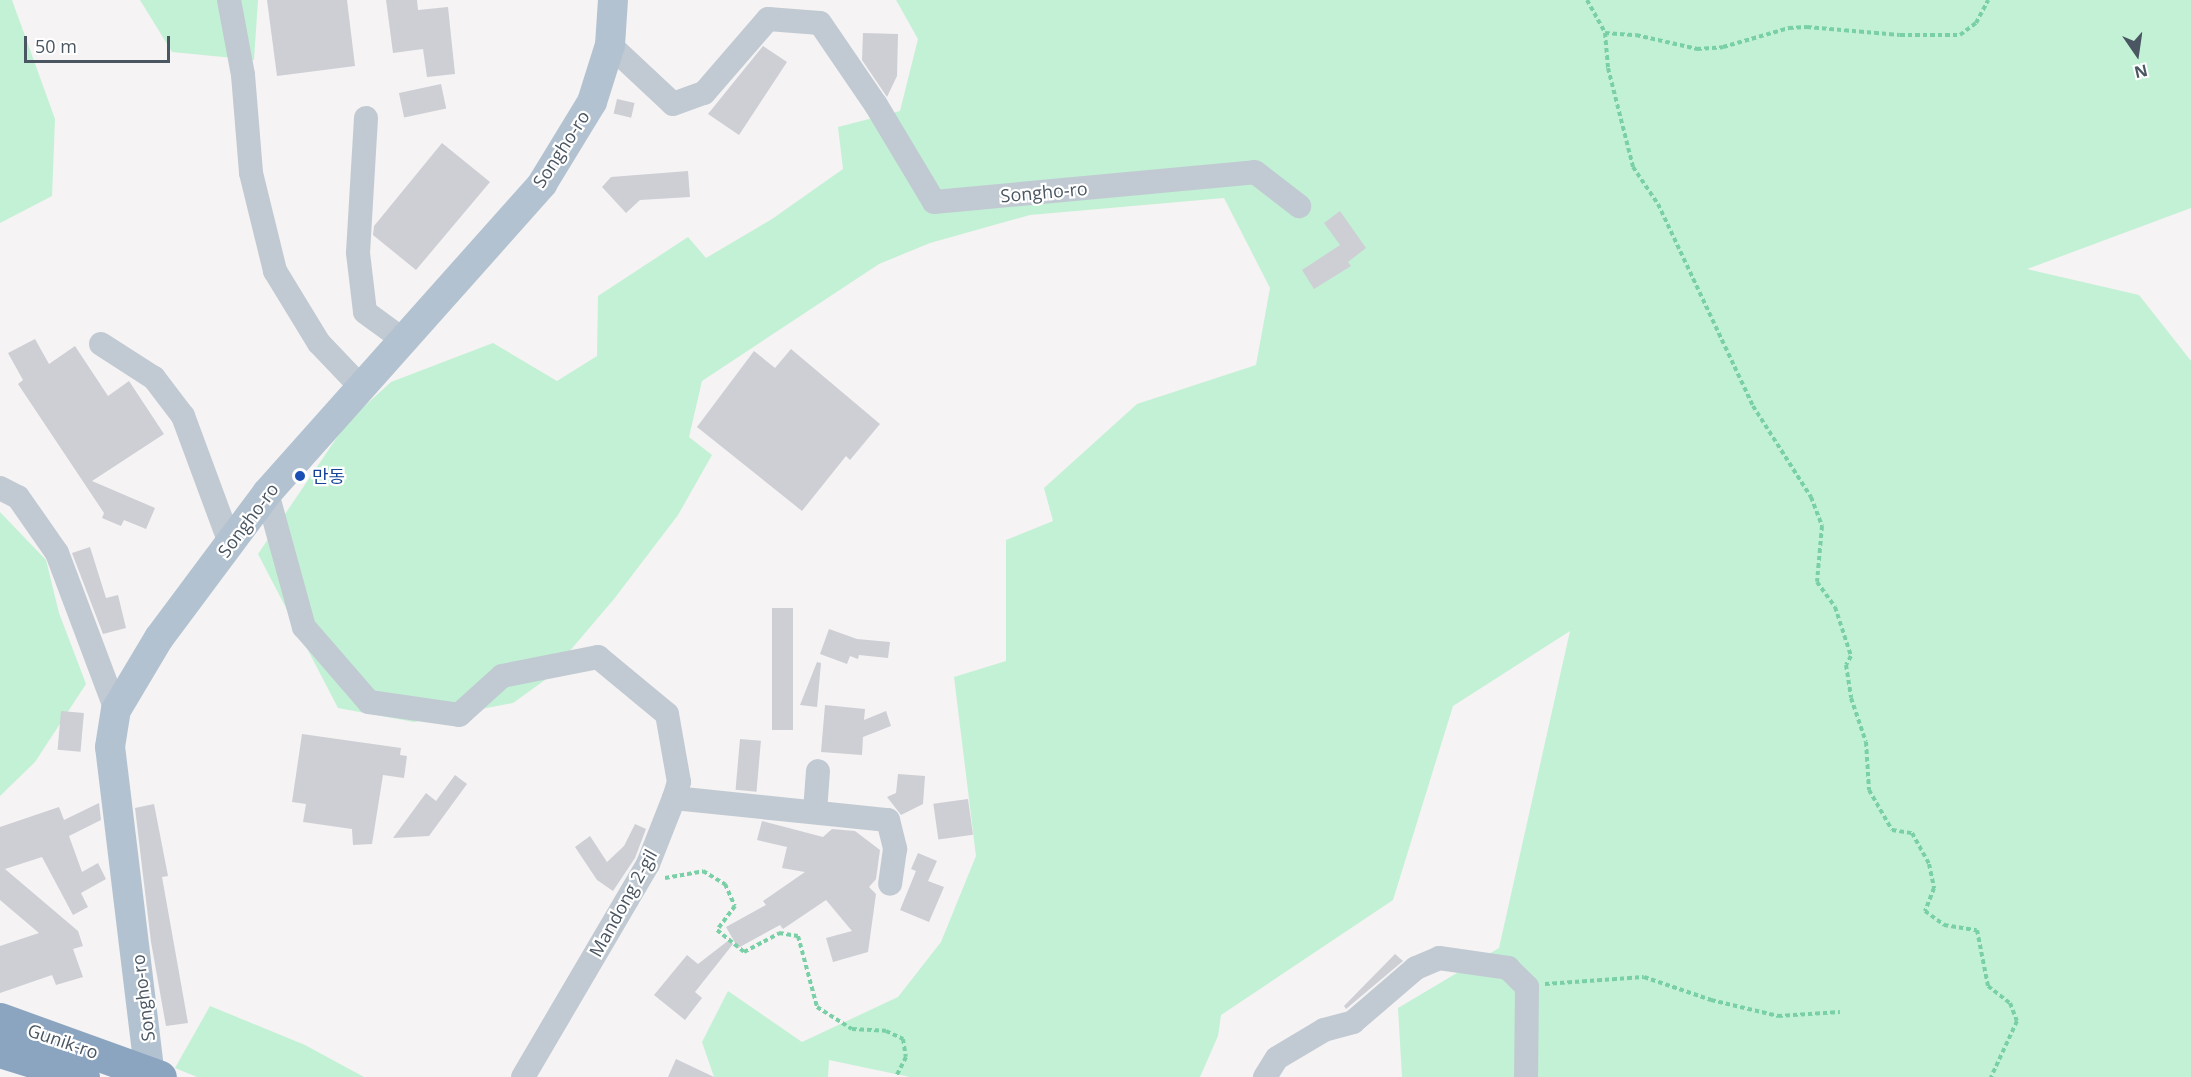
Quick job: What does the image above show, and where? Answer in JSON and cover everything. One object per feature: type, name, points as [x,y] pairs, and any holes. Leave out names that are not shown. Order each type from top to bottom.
[{"type":"highway","name":"Gunik-ro","points":[[0,1019],[93,1066]]},
{"type":"highway","name":"Gunik-ro","points":[[0,1051],[160,1077]]},
{"type":"main road","name":"Songho-ro","points":[[150,1077],[110,747],[116,710],[159,638],[267,493],[542,183],[592,102],[610,45],[613,0]]},
{"type":"street","points":[[230,0],[243,75],[250,173],[275,271],[319,343],[360,386]]},
{"type":"street","name":"Songho-ro","points":[[610,45],[673,104],[704,93],[768,19],[820,23],[876,105],[934,202],[1255,172],[1299,206]]},
{"type":"street","points":[[366,118],[358,253],[365,312],[402,339]]},
{"type":"street","points":[[101,344],[154,378],[183,416],[230,543]]},
{"type":"street","points":[[0,488],[18,497],[57,553],[116,710]]},
{"type":"street","name":"Mandong 2-gil","points":[[267,493],[304,627],[369,702],[459,715],[502,676],[598,657],[667,714],[679,782],[648,864],[523,1077]]},
{"type":"street","points":[[815,811],[818,771]]},
{"type":"street","points":[[674,798],[888,820],[895,849],[890,884]]},
{"type":"street","points":[[1265,1077],[1277,1058],[1324,1030],[1353,1022],[1416,968],[1439,958],[1508,968],[1527,987],[1526,1077]]},
{"type":"path","points":[[1587,0],[1605,33],[1608,68],[1633,167],[1658,204],[1753,406],[1811,496],[1822,526],[1817,582],[1835,607],[1851,656],[1846,665],[1849,687],[1866,742],[1869,790],[1892,830],[1912,833],[1929,864],[1934,888],[1925,911],[1944,924],[1977,930],[1988,986],[2010,1003],[2017,1021],[1991,1077]]},
{"type":"path","points":[[1605,33],[1636,35],[1697,49],[1723,47],[1789,28],[1807,27],[1900,35],[1960,35],[1976,23],[1988,0]]},
{"type":"path","points":[[648,864],[661,878],[703,871],[725,884],[735,906],[717,930],[744,952],[780,933],[798,936],[817,1007],[852,1029],[886,1031],[903,1039],[906,1057],[896,1077]]},
{"type":"path","points":[[1527,987],[1564,980],[1644,977],[1711,1000],[1778,1016],[1840,1012]]},
{"type":"green space","points":[[0,0],[12,0],[55,119],[52,196],[0,223]]},
{"type":"green space","points":[[140,0],[258,0],[254,60],[172,52]]},
{"type":"green space","points":[[896,0],[2191,0],[2191,208],[2027,269],[2139,295],[2191,361],[2191,1077],[1402,1077],[1398,1008],[1499,948],[1570,631],[1453,706],[1393,900],[1221,1015],[1218,1036],[1200,1077],[910,1077],[829,1060],[828,1077],[714,1077],[702,1042],[728,991],[802,1042],[898,997],[941,942],[976,856],[954,677],[1006,661],[1006,540],[1053,521],[1044,488],[1137,404],[1256,365],[1270,288],[1224,198],[1030,215],[930,243],[879,264],[702,381],[689,437],[712,455],[678,515],[614,599],[545,680],[513,703],[414,722],[338,708],[258,554],[348,421],[391,382],[493,343],[557,381],[597,356],[598,296],[688,237],[706,258],[772,219],[843,169],[838,127],[900,111],[918,39]]},
{"type":"green space","points":[[0,512],[46,560],[59,613],[86,684],[35,762],[0,796]]},
{"type":"green space","points":[[210,1006],[305,1045],[364,1077],[197,1077],[175,1068]]},
{"type":"building","points":[[267,0],[347,0],[355,66],[277,76]]},
{"type":"building","points":[[386,0],[417,0],[418,10],[448,7],[455,74],[427,77],[423,49],[393,53]]},
{"type":"building","points":[[863,33],[898,34],[897,76],[887,97],[862,60]]},
{"type":"building","points":[[763,46],[787,62],[739,135],[708,114]]},
{"type":"building","points":[[441,84],[446,108],[404,117],[399,93]]},
{"type":"building","points":[[617,99],[635,103],[631,118],[614,114]]},
{"type":"building","points":[[442,143],[490,182],[416,270],[373,235],[374,226]]},
{"type":"building","points":[[688,171],[690,197],[640,200],[626,213],[602,187],[611,177]]},
{"type":"building","points":[[1340,211],[1366,248],[1348,262],[1351,266],[1314,289],[1302,270],[1340,245],[1324,223]]},
{"type":"building","points":[[35,339],[49,364],[75,346],[108,396],[129,381],[164,434],[92,481],[155,508],[146,529],[124,520],[121,526],[102,518],[104,513],[18,384],[23,380],[8,353]]},
{"type":"building","points":[[791,349],[880,424],[850,460],[846,456],[802,511],[697,427],[754,351],[775,368]]},
{"type":"building","points":[[90,547],[106,598],[118,595],[126,628],[103,634],[72,553]]},
{"type":"building","points":[[772,608],[793,608],[793,730],[772,730]]},
{"type":"building","points":[[829,629],[857,639],[890,642],[888,658],[859,655],[858,659],[850,656],[847,664],[820,654]]},
{"type":"building","points":[[817,662],[821,663],[817,707],[800,705]]},
{"type":"building","points":[[825,705],[865,709],[864,720],[886,711],[891,726],[863,737],[862,755],[821,752]]},
{"type":"building","points":[[61,711],[84,713],[81,752],[58,750]]},
{"type":"building","points":[[302,734],[401,748],[400,755],[407,756],[404,778],[383,775],[372,844],[353,845],[352,829],[303,822],[306,804],[292,802]]},
{"type":"building","points":[[740,739],[761,741],[756,792],[736,790]]},
{"type":"building","points":[[898,774],[925,776],[923,804],[901,815],[887,797],[896,793]]},
{"type":"building","points":[[455,775],[467,784],[429,836],[393,838],[426,793],[436,801]]},
{"type":"building","points":[[968,799],[973,835],[938,840],[933,804]]},
{"type":"building","points":[[99,803],[101,820],[69,836],[82,872],[98,863],[106,879],[81,893],[88,907],[73,915],[42,857],[5,869],[78,931],[83,946],[73,949],[83,977],[56,985],[52,975],[0,993],[0,946],[39,933],[0,900],[0,827],[59,807],[64,820]]},
{"type":"building","points":[[154,804],[168,876],[162,877],[188,1023],[166,1026],[151,942],[135,808]]},
{"type":"building","points":[[762,821],[823,837],[832,829],[855,831],[880,850],[876,879],[869,887],[876,894],[868,952],[833,962],[826,938],[852,931],[826,900],[783,929],[780,925],[738,948],[726,927],[766,905],[763,901],[805,872],[782,868],[787,847],[757,840]]},
{"type":"building","points":[[635,824],[646,829],[635,858],[613,891],[597,880],[575,847],[590,836],[607,862],[624,846]]},
{"type":"building","points":[[918,853],[937,861],[928,881],[944,887],[929,922],[900,910],[916,871],[911,869]]},
{"type":"building","points":[[729,940],[733,944],[695,992],[702,998],[685,1020],[654,995],[687,955],[698,964]]},
{"type":"building","points":[[1395,954],[1403,961],[1346,1009],[1344,1006]]},
{"type":"building","points":[[676,1059],[714,1077],[668,1077]]},
{"type":"place","name":"만동","points":[[300,476]]}]
